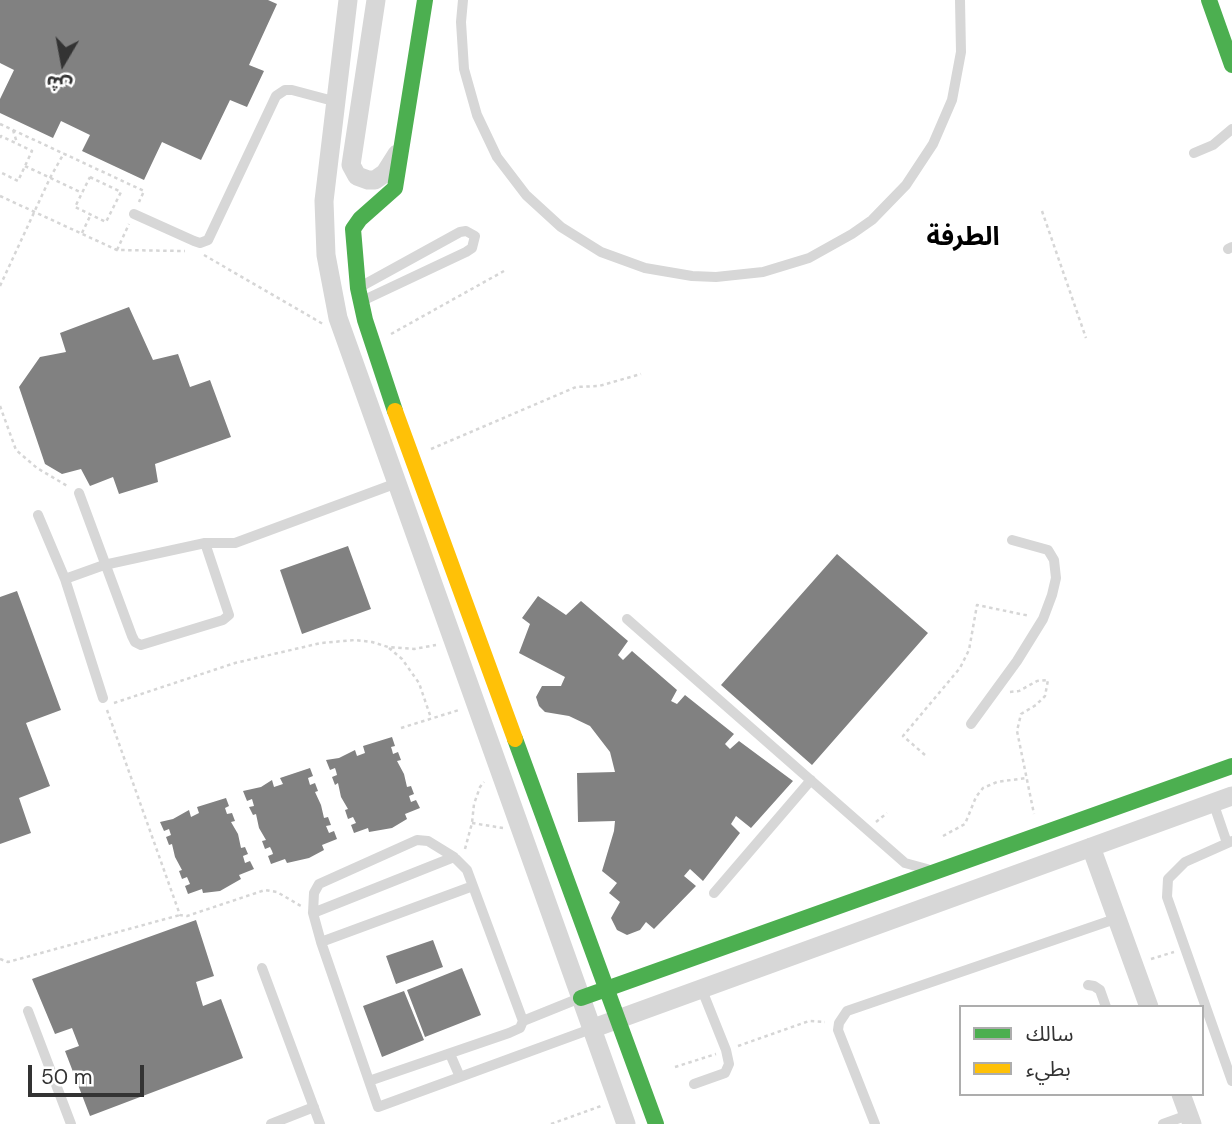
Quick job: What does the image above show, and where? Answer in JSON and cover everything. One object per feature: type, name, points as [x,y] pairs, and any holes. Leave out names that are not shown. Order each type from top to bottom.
[{"type":"street","points":[[348,0],[324,201],[328,271],[338,318],[626,1124]]},
{"type":"street","points":[[376,0],[351,159],[353,171],[357,176],[368,180],[380,177],[402,148]]},
{"type":"street","points":[[425,0],[395,188],[360,219],[353,229],[360,295],[398,419],[656,1124]]},
{"type":"street","points":[[1209,0],[1232,65]]},
{"type":"street","points":[[375,426],[398,419]]},
{"type":"street","points":[[581,998],[1232,766]]},
{"type":"street","points":[[591,1029],[1227,799]]},
{"type":"street","points":[[1093,847],[1098,815]]},
{"type":"street","points":[[1070,824],[1093,847],[1148,1005]]},
{"type":"street","points":[[834,909],[844,938]]},
{"type":"street","points":[[606,1069],[632,1060]]},
{"type":"street","points":[[1182,1096],[1190,1119]]},
{"type":"lane","points":[[463,0],[464,69],[477,115],[497,157],[526,195],[561,227],[591,246],[623,261],[668,273],[716,277],[763,272],[809,258],[872,220],[906,185],[933,144],[951,100],[961,52],[960,0]]},
{"type":"lane","points":[[134,214],[194,241],[200,243],[208,240],[276,96],[285,90],[292,90],[337,102]]},
{"type":"lane","points":[[1194,153],[1213,145],[1232,129]]},
{"type":"lane","points":[[466,231],[475,236],[472,248],[360,295],[460,232],[466,231]]},
{"type":"lane","points":[[65,579],[104,565],[205,543],[234,543],[397,483]]},
{"type":"lane","points":[[79,493],[132,636],[135,642],[141,645],[223,620],[229,615],[205,543]]},
{"type":"lane","points":[[38,516],[65,579],[103,698]]},
{"type":"lane","points":[[971,724],[1017,661],[1043,619],[1056,578],[1054,560],[1048,551],[1012,540]]},
{"type":"lane","points":[[627,619],[905,863],[937,872]]},
{"type":"lane","points":[[714,893],[811,780]]},
{"type":"lane","points":[[1227,799],[1230,842],[1185,862],[1168,880],[1167,897],[1232,1081]]},
{"type":"lane","points":[[369,1081],[520,1028],[523,1021],[467,870],[458,860],[428,841],[417,840],[319,884],[314,893],[313,913],[321,942],[369,1081],[378,1107],[591,1029]]},
{"type":"lane","points":[[313,913],[458,860]]},
{"type":"lane","points":[[321,942],[473,886]]},
{"type":"lane","points":[[875,1124],[838,1030],[847,1011],[1118,918]]},
{"type":"lane","points":[[262,968],[320,1124]]},
{"type":"lane","points":[[1088,985],[1100,989],[1105,1005]]},
{"type":"lane","points":[[694,1084],[724,1073],[729,1064],[702,990]]},
{"type":"lane","points":[[523,1021],[581,998]]},
{"type":"lane","points":[[28,1011],[71,1124]]},
{"type":"lane","points":[[450,1054],[460,1077]]},
{"type":"lane","points":[[271,1124],[314,1107]]},
{"type":"lane","points":[[1163,1124],[1190,1119]]},
{"type":"path","points":[[0,124],[144,191],[117,250]]},
{"type":"path","points":[[13,130],[17,143]]},
{"type":"path","points":[[0,138],[1,136],[32,151],[18,181],[1,174]]},
{"type":"path","points":[[0,286],[64,153]]},
{"type":"path","points":[[25,166],[82,193]]},
{"type":"path","points":[[104,184],[109,173]]},
{"type":"path","points":[[90,177],[104,184],[121,192],[106,222],[75,207],[90,177]]},
{"type":"path","points":[[0,196],[117,250],[184,251]]},
{"type":"path","points":[[1042,211],[1086,338]]},
{"type":"path","points":[[82,233],[91,214]]},
{"type":"path","points":[[198,251],[346,337]]},
{"type":"path","points":[[373,344],[504,271]]},
{"type":"path","points":[[412,457],[576,387],[599,386],[641,374]]},
{"type":"path","points":[[0,406],[16,450],[37,468],[79,493]]},
{"type":"path","points":[[925,755],[903,736],[960,668],[969,650],[977,605],[1043,619]]},
{"type":"path","points":[[180,915],[106,706],[235,663],[321,643],[355,640],[414,649],[453,641]]},
{"type":"path","points":[[388,647],[402,659],[419,683],[431,718]]},
{"type":"path","points":[[993,696],[1019,691],[1037,681],[1048,680],[1045,696],[1021,714],[1017,731],[1031,804],[1042,835]]},
{"type":"path","points":[[401,728],[475,705]]},
{"type":"path","points":[[458,860],[472,823],[474,804],[480,787],[485,782],[501,776]]},
{"type":"path","points":[[943,836],[965,824],[976,797],[983,788],[997,782],[1026,778]]},
{"type":"path","points":[[472,823],[504,828],[517,822]]},
{"type":"path","points":[[0,959],[8,962],[180,915],[187,916],[265,890],[278,892],[313,913]]},
{"type":"path","points":[[1134,964],[1184,948]]},
{"type":"path","points":[[675,1067],[809,1021],[839,1023]]},
{"type":"path","points":[[551,1124],[617,1100]]},
{"type":"building","points":[[0,0],[268,0],[277,4],[249,65],[264,71],[247,107],[230,100],[201,160],[162,142],[144,180],[82,151],[90,135],[61,121],[53,138],[0,113],[0,99],[14,70],[0,63]]},
{"type":"building","points":[[129,307],[153,360],[178,354],[190,387],[210,380],[231,437],[155,464],[158,482],[119,494],[113,477],[90,486],[81,469],[62,474],[45,464],[19,387],[40,357],[66,352],[60,333]]},
{"type":"building","points":[[348,546],[371,609],[302,634],[280,570]]},
{"type":"building","points":[[837,554],[928,633],[812,765],[721,685]]},
{"type":"building","points":[[17,591],[61,710],[26,723],[50,786],[19,798],[31,833],[0,844],[0,597]]},
{"type":"building","points":[[538,596],[566,615],[581,601],[628,641],[618,655],[623,660],[632,651],[677,690],[671,701],[677,704],[685,695],[734,734],[725,744],[730,749],[739,741],[793,781],[751,828],[736,816],[731,824],[740,833],[703,881],[690,869],[684,876],[696,886],[654,929],[646,922],[640,930],[627,935],[617,930],[611,918],[620,902],[609,893],[617,883],[602,871],[615,821],[578,822],[577,773],[615,772],[610,752],[590,726],[569,716],[545,712],[539,706],[536,697],[542,686],[561,686],[565,677],[519,653],[530,624],[522,618]]},
{"type":"building","points":[[392,737],[395,746],[391,747],[393,754],[398,752],[401,760],[397,761],[407,787],[411,786],[414,794],[409,796],[411,802],[416,800],[420,808],[405,814],[407,819],[392,828],[369,832],[368,828],[354,833],[351,825],[356,823],[353,817],[348,819],[345,810],[348,809],[341,797],[338,783],[335,785],[332,777],[337,775],[335,768],[330,770],[326,760],[339,758],[355,750],[357,756],[365,753],[363,746]]},
{"type":"building","points":[[310,768],[313,776],[308,778],[310,785],[315,783],[318,791],[315,792],[324,818],[328,817],[331,825],[326,826],[329,833],[334,831],[337,839],[322,845],[324,850],[309,858],[287,863],[285,859],[271,864],[268,856],[273,854],[272,851],[270,847],[265,849],[262,841],[266,840],[259,828],[256,814],[253,815],[249,807],[254,806],[252,799],[247,801],[243,791],[261,787],[272,780],[274,787],[283,784],[280,778]]},
{"type":"building","points":[[226,798],[229,806],[225,808],[227,814],[232,813],[235,821],[231,822],[238,834],[241,848],[245,847],[248,854],[243,856],[245,863],[250,861],[254,869],[239,875],[241,879],[220,891],[203,893],[202,889],[188,894],[185,886],[190,884],[187,877],[182,879],[179,871],[182,870],[172,844],[169,845],[166,837],[171,835],[169,829],[164,831],[160,822],[173,819],[189,810],[191,817],[199,813],[197,807]]},
{"type":"building","points":[[196,920],[214,976],[196,982],[203,1006],[221,999],[243,1058],[90,1116],[65,1051],[79,1046],[72,1028],[55,1034],[32,979]]},
{"type":"building","points":[[433,940],[443,967],[396,984],[386,956]]},
{"type":"building","points":[[462,968],[481,1015],[425,1037],[407,990]]},
{"type":"building","points":[[404,991],[424,1040],[382,1057],[363,1006]]},
{"type":"traffic: fast","points":[[395,411],[365,320],[358,288],[353,229],[360,219],[395,188],[425,0]]},
{"type":"traffic: fast","points":[[1209,0],[1232,65]]},
{"type":"traffic: fast","points":[[515,739],[656,1124]]},
{"type":"traffic: fast","points":[[581,998],[1232,766]]},
{"type":"traffic: slow","points":[[395,411],[515,739]]},
{"type":"district","name":"الطرفة","points":[[963,238]]}]
